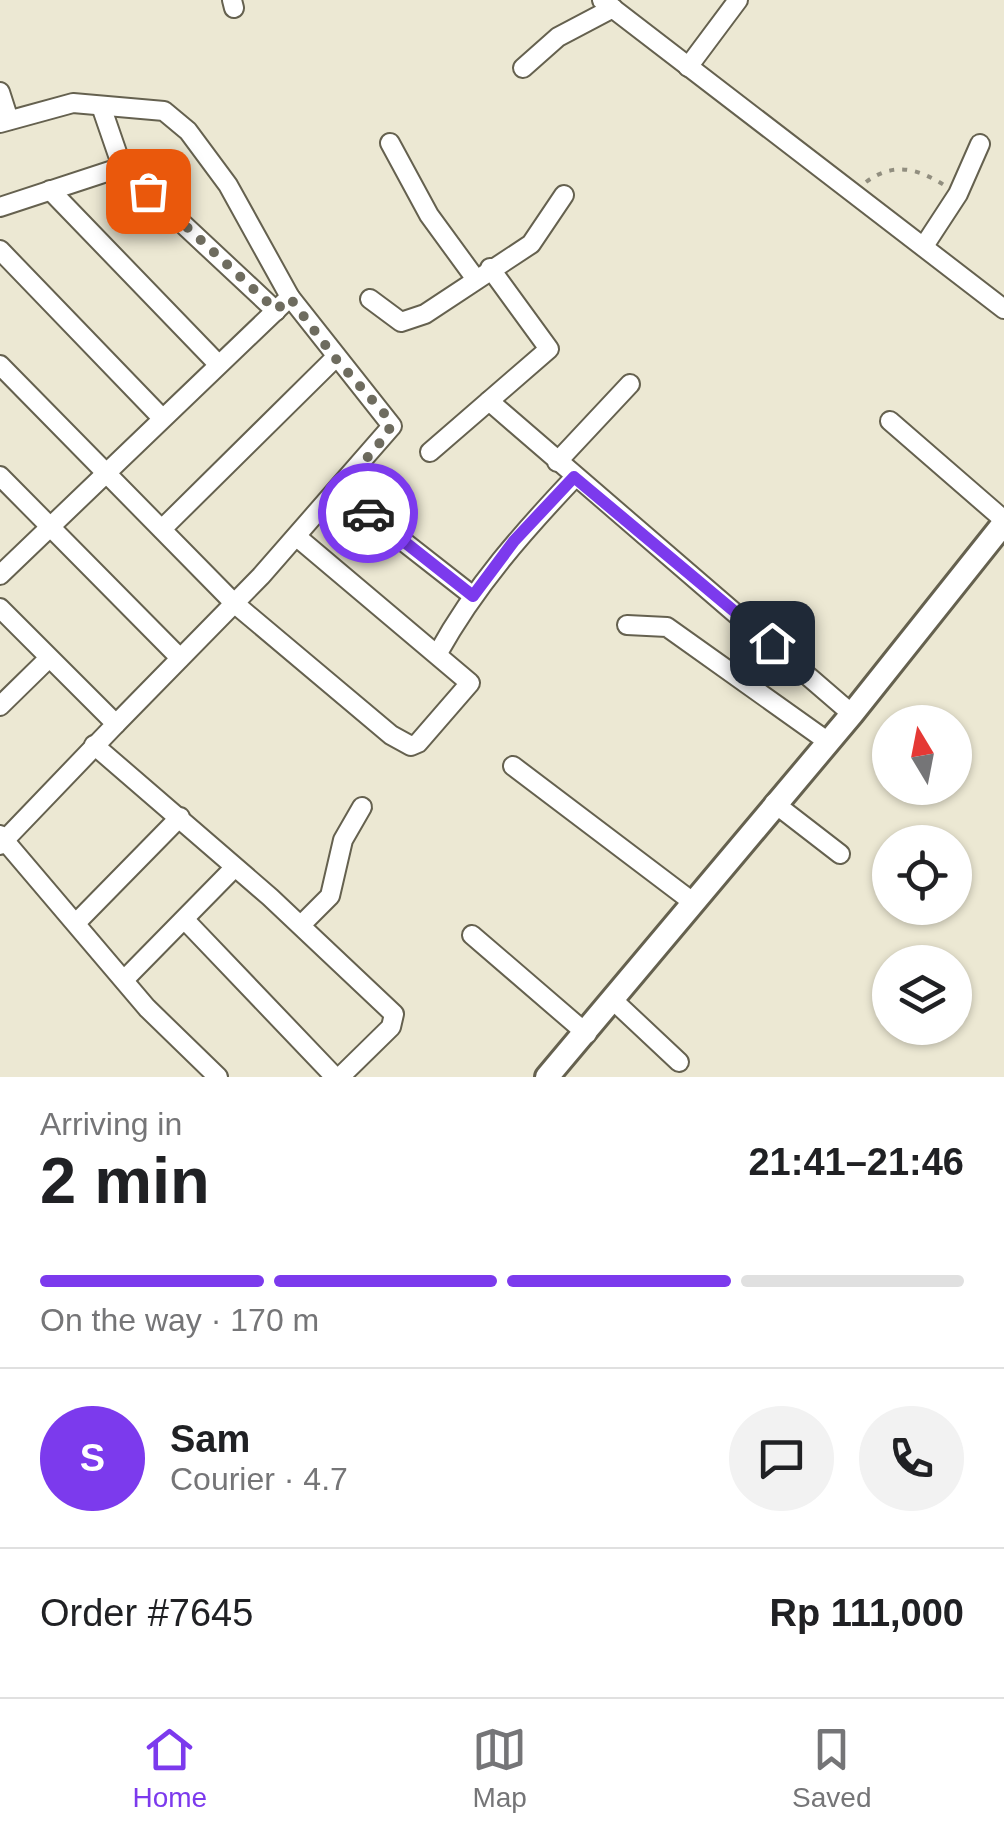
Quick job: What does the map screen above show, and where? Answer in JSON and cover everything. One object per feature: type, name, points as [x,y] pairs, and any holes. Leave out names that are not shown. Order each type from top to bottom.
[{"type":"street","points":[[688,66],[738,0]]},
{"type":"street","points":[[523,68],[608,4],[1004,309]]},
{"type":"street","points":[[0,92],[4,121],[72,103],[164,111],[188,130],[228,185],[283,304]]},
{"type":"street","points":[[102,106],[122,167],[283,304],[392,426],[297,537],[2,840],[124,980],[218,1077]]},
{"type":"street","points":[[390,143],[429,215],[549,349],[430,452]]},
{"type":"street","points":[[924,246],[958,194],[980,144]]},
{"type":"street","points":[[0,207],[122,167]]},
{"type":"street","points":[[50,190],[218,364]]},
{"type":"street","points":[[370,298],[392,318],[412,320],[531,244],[564,195]]},
{"type":"street","points":[[0,250],[162,418]]},
{"type":"street","points":[[0,575],[283,304]]},
{"type":"street","points":[[162,529],[335,358]]},
{"type":"street","points":[[0,365],[234,603],[391,735],[411,746],[469,689],[466,678],[297,537]]},
{"type":"street","points":[[557,462],[630,384]]},
{"type":"street","points":[[489,401],[852,714]]},
{"type":"street","points":[[547,1077],[852,714],[1004,522],[890,420]]},
{"type":"street","points":[[0,476],[180,658]]},
{"type":"street","points":[[438,653],[473,596],[514,541],[574,477]]},
{"type":"street","points":[[339,491],[473,596]]},
{"type":"street","points":[[0,608],[116,724]]},
{"type":"street","points":[[627,625],[667,627],[827,742]]},
{"type":"street","points":[[0,706],[48,660]]},
{"type":"street","points":[[94,745],[302,925],[395,1018],[338,1077],[186,922]]},
{"type":"street","points":[[513,766],[694,903]]},
{"type":"street","points":[[774,803],[840,854]]},
{"type":"street","points":[[302,925],[330,896],[344,840],[362,807]]},
{"type":"street","points":[[77,922],[180,817]]},
{"type":"street","points":[[124,980],[186,922],[234,868]]},
{"type":"street","points":[[472,936],[587,1034]]},
{"type":"street","points":[[614,1001],[679,1062]]},
{"type":"path","points":[[856,193],[869,179],[900,168],[920,170],[958,194]]},
{"type":"way so far","points":[[148,191],[276,310],[290,298],[335,358],[390,420],[389,432],[339,491],[368,513]]},
{"type":"route","points":[[368,513],[473,596],[514,541],[574,477],[772,643]]}]
